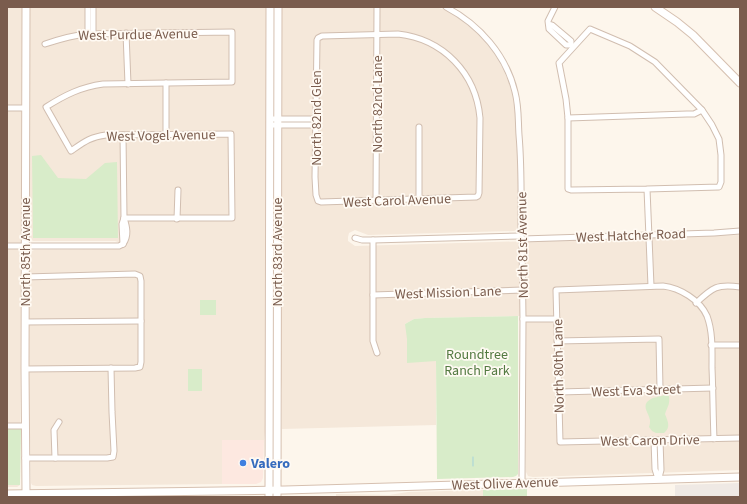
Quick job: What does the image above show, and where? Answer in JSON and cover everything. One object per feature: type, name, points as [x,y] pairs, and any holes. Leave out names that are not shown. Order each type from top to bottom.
[{"type":"main road","name":"North 85th Avenue","points":[[26,7],[26,246],[24,369],[26,495]]},
{"type":"main road","name":"North 83rd Avenue","points":[[270,7],[273,493]]},
{"type":"main road","name":"North 83rd Avenue","points":[[273,381],[278,122],[278,7]]},
{"type":"main road","points":[[655,7],[670,16],[693,35],[740,83]]},
{"type":"main road","name":"West Olive Avenue","points":[[7,494],[273,493],[522,483],[740,477]]},
{"type":"street","points":[[88,7],[90,34]]},
{"type":"street","points":[[90,34],[93,7]]},
{"type":"street","name":"North 82nd Lane","points":[[376,200],[377,7]]},
{"type":"street","name":"North 81st Avenue","points":[[446,7],[469,22],[483,34],[498,52],[507,70],[515,92],[521,156],[523,319],[522,483]]},
{"type":"street","points":[[555,7],[548,21],[549,29],[566,45],[572,46]]},
{"type":"street","points":[[590,29],[630,46],[655,62],[702,110],[712,125],[719,139],[721,162],[721,182],[719,187],[568,189],[568,118],[559,63],[572,46],[590,29]]},
{"type":"street","name":"West Purdue Avenue","points":[[45,44],[66,37],[90,34],[232,32],[232,82],[166,83]]},
{"type":"street","points":[[126,33],[128,84],[166,83],[166,135]]},
{"type":"street","name":"West Carol Avenue","points":[[317,198],[320,202],[478,196],[480,118],[474,92],[462,70],[450,56],[442,50],[417,38],[398,34],[378,35]]},
{"type":"street","name":"North 82nd Glen","points":[[317,198],[315,177],[316,40],[322,36],[378,35]]},
{"type":"street","name":"West Vogel Avenue","points":[[128,84],[103,84],[90,86],[59,98],[46,107],[71,151],[85,141],[106,135],[232,134],[232,218],[177,218]]},
{"type":"street","points":[[7,108],[26,108]]},
{"type":"street","points":[[568,118],[694,114],[702,110]]},
{"type":"street","points":[[270,122],[316,119]]},
{"type":"street","points":[[278,122],[316,125]]},
{"type":"street","points":[[419,127],[419,199]]},
{"type":"street","points":[[7,246],[119,246],[123,244],[127,237],[124,218],[123,135]]},
{"type":"street","points":[[647,189],[651,286],[673,288],[686,294],[696,302],[708,319],[711,332],[714,439]]},
{"type":"street","points":[[124,218],[177,218],[178,190]]},
{"type":"street","name":"West Hatcher Road","points":[[355,238],[362,240],[373,240],[714,233],[740,231]]},
{"type":"street","points":[[373,240],[373,342],[377,353]]},
{"type":"street","points":[[24,369],[135,368],[140,367],[141,362],[140,276],[135,274],[25,276]]},
{"type":"street","name":"North 80th Lane","points":[[560,442],[556,290],[651,286]]},
{"type":"street","points":[[696,302],[706,293],[717,287],[740,287]]},
{"type":"street","name":"West Mission Lane","points":[[373,295],[522,290]]},
{"type":"street","points":[[523,319],[557,319]]},
{"type":"street","points":[[25,322],[140,321]]},
{"type":"street","points":[[557,341],[659,339],[660,389]]},
{"type":"street","points":[[711,345],[740,345]]},
{"type":"street","points":[[25,458],[107,458],[113,456],[111,368]]},
{"type":"street","name":"West Eva Street","points":[[559,392],[712,388]]},
{"type":"street","points":[[54,458],[54,430],[59,422]]},
{"type":"street","points":[[7,426],[25,426]]},
{"type":"street","name":"West Caron Drive","points":[[560,442],[740,438]]},
{"type":"street","points":[[654,440],[654,469],[658,479]]},
{"type":"street","points":[[658,479],[661,470],[660,440]]},
{"type":"shaded area","points":[[7,7],[22,7],[20,485],[17,487],[7,487]]},
{"type":"shaded area","points":[[30,7],[267,7],[266,424],[264,440],[222,441],[222,484],[36,486],[32,485],[31,483],[29,423],[29,254],[34,250],[121,249],[127,245],[115,241],[33,241],[30,238]]},
{"type":"shaded area","points":[[282,7],[436,7],[445,10],[458,17],[483,38],[502,67],[512,93],[516,117],[518,152],[518,226],[516,230],[368,235],[355,230],[349,233],[348,241],[355,246],[740,235],[740,470],[528,476],[526,472],[526,316],[425,318],[414,319],[405,324],[436,361],[436,425],[282,429],[282,389],[280,370],[280,273],[282,238]]},
{"type":"shaded area","points":[[222,440],[264,440],[263,478],[261,482],[256,484],[222,484]]},
{"type":"shaded area","points":[[740,483],[740,497],[675,497],[675,485]]},
{"type":"shaded area","points":[[483,490],[483,497],[336,497],[336,494],[389,495],[408,492]]},
{"type":"green space","points":[[41,155],[58,178],[86,179],[105,163],[117,162],[118,238],[33,238],[32,156]]},
{"type":"green space","points":[[200,300],[216,300],[216,315],[200,315]]},
{"type":"green space","name":"Roundtree Ranch Park","points":[[518,316],[518,474],[513,477],[437,479],[436,361],[407,363],[407,339],[405,324],[414,319],[425,318]]},
{"type":"green space","points":[[188,369],[202,369],[202,391],[188,391]]},
{"type":"green space","points":[[664,395],[669,396],[669,403],[665,414],[668,422],[668,429],[664,433],[656,433],[649,427],[650,420],[646,409],[646,404],[652,398]]},
{"type":"green space","points":[[7,429],[21,429],[20,485],[7,485]]},
{"type":"green space","points":[[527,489],[527,497],[483,497],[483,490]]},
{"type":"waterway","points":[[473,457],[473,466]]},
{"type":"place","name":"Valero","points":[[243,463]]}]
